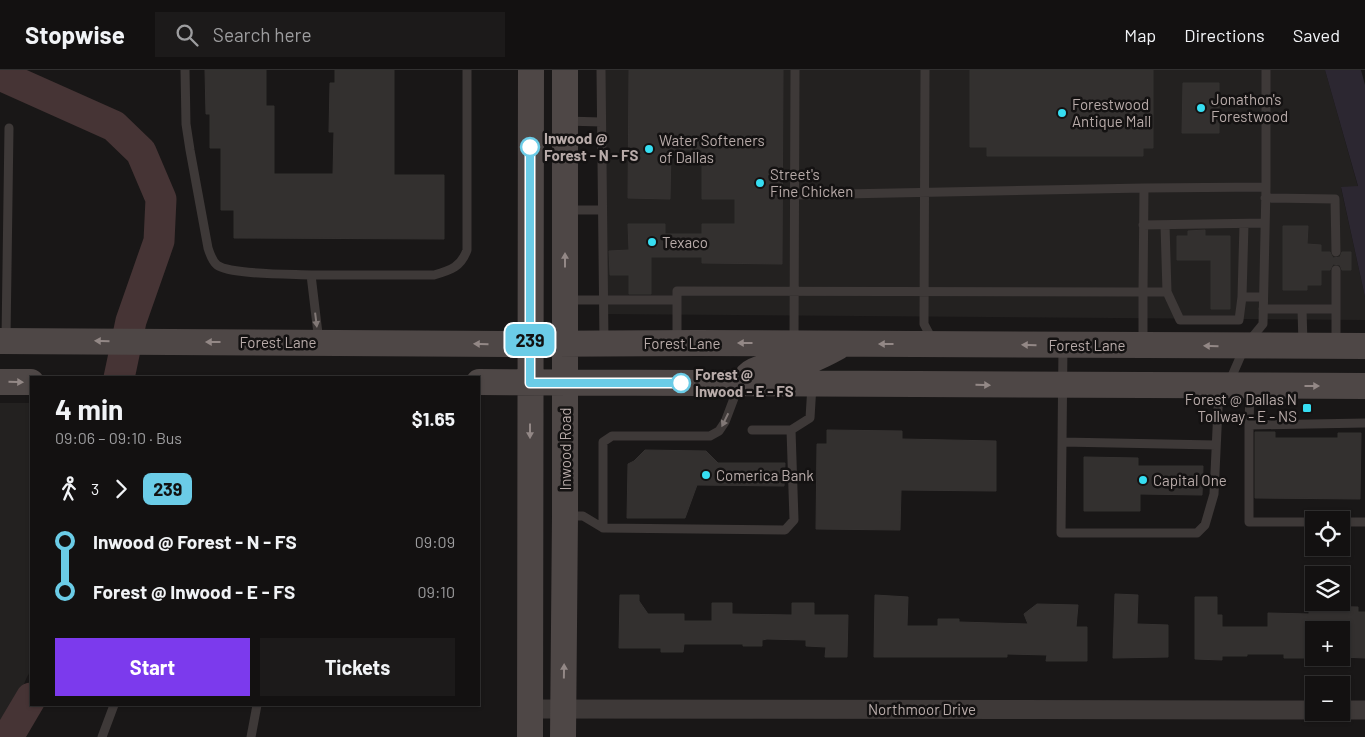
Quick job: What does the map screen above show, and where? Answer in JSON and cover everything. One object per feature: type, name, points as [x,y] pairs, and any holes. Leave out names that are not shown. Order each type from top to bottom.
[{"type":"main road","points":[[530,737],[531,70]]},
{"type":"main road","name":"Inwood Road","points":[[563,737],[566,383],[565,70]]},
{"type":"main road","points":[[530,121],[565,121]]},
{"type":"main road","name":"Forest Lane","points":[[3,341],[1365,346]]},
{"type":"main road","points":[[740,383],[751,372],[770,366],[808,362],[846,344]]},
{"type":"main road","points":[[934,344],[934,384]]},
{"type":"main road","points":[[0,382],[30,382]]},
{"type":"main road","points":[[480,382],[1365,386]]},
{"type":"street","name":"Northmoor Drive","points":[[530,709],[1305,710]]},
{"type":"street","points":[[1350,710],[1365,710]]},
{"type":"lane","points":[[185,70],[187,133],[212,260],[218,266],[247,272],[311,274],[434,274],[451,269],[464,260],[467,250],[467,70]]},
{"type":"lane","points":[[601,70],[604,344]]},
{"type":"lane","points":[[794,343],[795,70]]},
{"type":"lane","points":[[925,70],[924,324],[934,344]]},
{"type":"lane","points":[[1266,70],[1266,187],[1262,324],[1245,346],[1240,386],[1250,425],[1250,522],[1305,522]]},
{"type":"lane","points":[[565,121],[601,122]]},
{"type":"lane","points":[[3,341],[9,128]]},
{"type":"lane","points":[[794,195],[1266,187]]},
{"type":"lane","points":[[1143,345],[1144,188]]},
{"type":"lane","points":[[1265,198],[1335,199],[1336,252]]},
{"type":"lane","points":[[565,210],[602,210]]},
{"type":"lane","points":[[1143,225],[1265,223]]},
{"type":"lane","points":[[1165,225],[1167,292],[1180,320],[1239,320],[1242,298],[1244,224]]},
{"type":"lane","points":[[1336,270],[1336,346]]},
{"type":"lane","points":[[311,274],[319,342]]},
{"type":"lane","points":[[677,344],[677,291],[1167,292]]},
{"type":"lane","points":[[1242,298],[1263,297]]},
{"type":"lane","points":[[565,300],[677,300]]},
{"type":"lane","points":[[1263,309],[1336,309]]},
{"type":"lane","points":[[1302,309],[1303,346]]},
{"type":"lane","points":[[1063,345],[1061,533],[1197,533],[1205,525],[1214,494],[1220,398],[1240,386]]},
{"type":"lane","points":[[603,528],[603,442],[612,436],[710,436],[719,431],[725,422],[740,383]]},
{"type":"lane","points":[[752,430],[792,430],[810,418],[812,384]]},
{"type":"lane","points":[[1250,425],[1365,423]]},
{"type":"lane","points":[[565,516],[583,516],[603,528],[785,530],[794,520],[792,430]]},
{"type":"lane","points":[[1062,442],[1216,445]]},
{"type":"lane","points":[[1350,522],[1365,522]]},
{"type":"lane","points":[[102,737],[114,706]]},
{"type":"lane","points":[[252,737],[257,706]]},
{"type":"shaded area","points":[[600,70],[1325,70],[1358,187],[1341,188],[1365,297],[1365,320],[601,314]]},
{"type":"shaded area","points":[[1325,70],[1361,70],[1365,85],[1365,297],[1341,187],[1358,186]]},
{"type":"shaded area","points":[[0,403],[30,403],[30,672],[8,721],[0,734]]},
{"type":"building","points":[[205,70],[266,70],[266,106],[274,106],[274,174],[333,174],[334,132],[329,132],[330,83],[335,83],[335,70],[394,70],[394,175],[444,175],[444,239],[234,238],[234,210],[221,210],[221,148],[210,148],[210,114],[206,114]]},
{"type":"building","points":[[629,70],[783,70],[782,264],[702,263],[702,257],[651,257],[651,294],[629,294],[629,275],[610,275],[609,251],[629,250],[628,224],[665,224],[665,234],[702,234],[702,224],[735,224],[735,199],[702,199],[702,150],[671,150],[670,199],[628,198]]},
{"type":"building","name":"Forestwood Antique Mall","points":[[970,70],[1153,70],[1153,148],[1143,148],[1143,156],[987,156],[987,147],[970,147]]},
{"type":"building","name":"Jonathon's Forestwood","points":[[1183,83],[1219,83],[1219,133],[1182,133]]},
{"type":"building","points":[[1283,226],[1308,226],[1307,244],[1321,245],[1321,252],[1330,252],[1333,258],[1340,257],[1342,252],[1351,252],[1351,270],[1342,270],[1340,265],[1333,264],[1330,270],[1321,270],[1321,285],[1307,285],[1307,290],[1283,290]]},
{"type":"building","points":[[1205,230],[1205,236],[1230,236],[1230,309],[1211,309],[1211,260],[1177,260],[1177,236],[1188,236],[1188,231]]},
{"type":"building","points":[[827,430],[902,431],[902,439],[996,441],[996,491],[901,490],[900,530],[816,529],[817,444],[827,444]]},
{"type":"building","points":[[1255,432],[1275,432],[1275,438],[1338,438],[1338,433],[1361,433],[1360,499],[1255,498]]},
{"type":"building","name":"Comerica Bank","points":[[645,450],[706,451],[718,463],[785,463],[784,486],[697,485],[685,518],[627,518],[628,464]]},
{"type":"building","name":"Capital One","points":[[1084,457],[1138,458],[1138,466],[1203,466],[1202,495],[1140,494],[1140,511],[1084,511]]},
{"type":"building","points":[[1115,594],[1138,595],[1137,624],[1168,625],[1168,657],[1113,658]]},
{"type":"building","points":[[620,595],[639,595],[639,601],[648,614],[684,614],[684,621],[712,621],[712,603],[732,603],[732,614],[792,615],[792,603],[814,603],[814,615],[848,615],[847,657],[825,657],[826,647],[806,646],[806,640],[767,639],[762,640],[762,646],[743,646],[743,644],[684,644],[683,652],[661,652],[661,648],[619,648]]},
{"type":"building","points":[[875,595],[908,597],[907,626],[938,626],[938,619],[959,619],[959,622],[1028,624],[1024,614],[1037,604],[1078,605],[1076,627],[1087,627],[1087,661],[1046,661],[1047,655],[1007,654],[1007,657],[874,657]]},
{"type":"building","points":[[1195,597],[1217,597],[1217,615],[1222,615],[1222,627],[1268,627],[1268,613],[1309,614],[1309,611],[1350,611],[1350,607],[1358,607],[1358,612],[1365,612],[1365,658],[1350,657],[1350,621],[1305,621],[1305,658],[1284,658],[1284,654],[1247,654],[1247,656],[1222,656],[1222,660],[1195,659]]},
{"type":"waterway","points":[[0,75],[114,126],[141,152],[161,199],[159,241],[131,321],[119,376]]},
{"type":"waterway","points":[[8,737],[30,700]]},
{"type":"bus line","name":"239","points":[[530,147],[530,383],[681,383]]},
{"type":"place","name":"Jonathon's Forestwood","points":[[1201,108]]},
{"type":"place","name":"Forestwood Antique Mall","points":[[1062,113]]},
{"type":"place","name":"Inwood @ Forest - N - FS","points":[[530,147]]},
{"type":"place","name":"Water Softeners of Dallas","points":[[649,149]]},
{"type":"place","name":"Street's Fine Chicken","points":[[760,183]]},
{"type":"place","name":"Texaco","points":[[652,242]]},
{"type":"place","name":"Forest @ Inwood - E - FS","points":[[681,383]]},
{"type":"place","name":"Forest @ Dallas N Tollway - E - NS","points":[[1307,408]]},
{"type":"place","name":"Comerica Bank","points":[[706,475]]},
{"type":"place","name":"Capital One","points":[[1143,480]]}]
